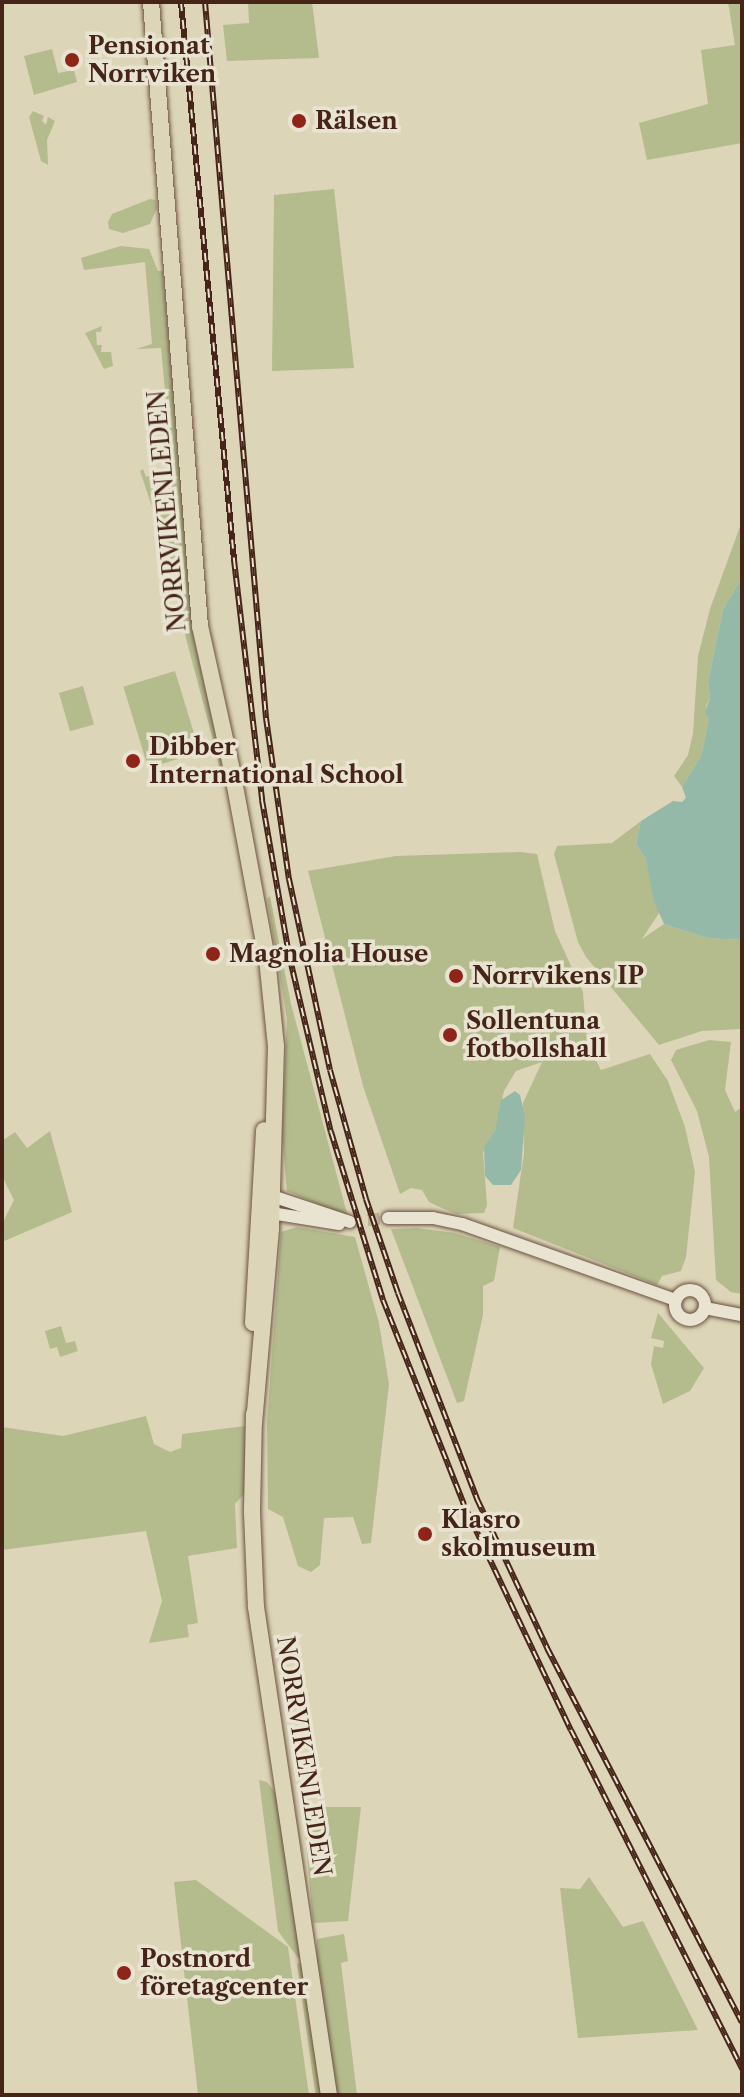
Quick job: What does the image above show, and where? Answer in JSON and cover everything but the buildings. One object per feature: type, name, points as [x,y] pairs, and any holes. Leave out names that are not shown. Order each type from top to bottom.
[{"type":"main road","name":"NORRVIKENLEDEN","points":[[151,2],[199,615],[267,958],[276,1046],[254,1423],[252,1513],[256,1607],[329,2095]]},
{"type":"street","points":[[265,1203],[350,1222],[336,1225],[265,1203]]},
{"type":"street","points":[[388,1218],[433,1218],[462,1224],[676,1300]]},
{"type":"street","points":[[696,1291],[704,1298],[705,1308],[697,1319],[688,1321],[677,1313],[676,1300],[682,1292],[696,1291]]},
{"type":"street","points":[[705,1308],[742,1315]]},
{"type":"shaded area","points":[[248,2],[312,2],[319,58],[227,61],[223,25],[249,23]]},
{"type":"shaded area","points":[[728,2],[742,2],[742,143],[647,160],[639,123],[708,104],[701,50],[735,45]]},
{"type":"shaded area","points":[[52,49],[58,73],[74,70],[77,82],[34,95],[24,56]]},
{"type":"shaded area","points":[[33,111],[44,116],[42,121],[46,125],[48,117],[55,121],[47,140],[48,165],[41,161],[29,117]]},
{"type":"shaded area","points":[[334,189],[354,368],[272,371],[274,195]]},
{"type":"shaded area","points":[[150,199],[156,200],[157,208],[150,224],[123,233],[109,229],[112,214]]},
{"type":"shaded area","points":[[121,246],[149,249],[158,271],[163,271],[194,637],[221,761],[222,789],[218,759],[179,612],[185,587],[169,557],[140,471],[143,469],[146,477],[172,467],[161,348],[136,349],[152,344],[145,262],[84,270],[81,258]]},
{"type":"shaded area","points":[[102,326],[101,332],[96,332],[97,345],[102,345],[101,352],[111,352],[113,366],[104,369],[85,333]]},
{"type":"shaded area","points":[[742,521],[742,577],[723,610],[708,682],[710,698],[706,706],[709,719],[701,756],[682,787],[674,776],[688,755],[693,733],[698,656],[710,609]]},
{"type":"shaded area","points":[[742,577],[742,940],[708,938],[664,924],[654,902],[646,859],[636,844],[641,821],[673,801],[682,802],[686,798],[682,787],[701,756],[709,719],[705,712],[710,698],[708,682],[723,610]]},
{"type":"shaded area","points":[[175,671],[200,752],[148,768],[123,687]]},
{"type":"shaded area","points":[[83,686],[94,724],[70,731],[59,693]]},
{"type":"shaded area","points":[[641,821],[636,844],[646,859],[659,913],[642,939],[664,924],[708,938],[742,940],[742,1029],[702,1031],[659,1045],[586,957],[578,942],[554,854],[557,846],[612,843]]},
{"type":"shaded area","points":[[537,854],[555,931],[583,992],[587,1042],[601,1070],[650,1054],[668,1081],[685,1127],[695,1172],[686,1257],[681,1271],[662,1276],[657,1285],[513,1228],[524,1153],[523,1103],[542,1062],[516,1071],[504,1091],[495,1131],[483,1152],[487,1205],[484,1213],[457,1214],[429,1202],[422,1190],[411,1188],[400,1194],[363,1086],[308,871],[396,856]]},
{"type":"shaded area","points":[[270,896],[291,1004],[348,1217],[287,1191],[282,1136],[287,1019],[267,899]]},
{"type":"shaded area","points":[[709,1040],[731,1042],[725,1090],[735,1112],[742,1107],[742,1294],[731,1292],[716,1280],[709,1157],[697,1111],[671,1060],[676,1050]]},
{"type":"shaded area","points":[[515,1091],[520,1095],[525,1116],[521,1170],[511,1185],[493,1185],[485,1176],[484,1147],[495,1131],[501,1100]]},
{"type":"shaded area","points":[[50,1131],[72,1212],[2,1242],[2,1224],[14,1200],[2,1176],[2,1141],[15,1132],[27,1148]]},
{"type":"shaded area","points":[[297,1227],[355,1237],[379,1323],[389,1384],[371,1543],[362,1544],[353,1517],[324,1518],[320,1565],[311,1572],[298,1566],[283,1517],[268,1509],[267,1422],[281,1232]]},
{"type":"shaded area","points":[[417,1228],[455,1233],[500,1247],[494,1281],[483,1286],[483,1315],[464,1401],[457,1403],[391,1229]]},
{"type":"shaded area","points":[[658,1313],[704,1368],[690,1391],[663,1404],[651,1364],[654,1346],[663,1348],[664,1341],[651,1338]]},
{"type":"shaded area","points":[[61,1326],[66,1343],[75,1341],[78,1351],[60,1357],[57,1347],[50,1349],[45,1331]]},
{"type":"shaded area","points":[[146,1416],[154,1444],[170,1452],[181,1448],[182,1434],[245,1426],[245,1493],[235,1504],[237,1548],[188,1556],[198,1623],[187,1625],[189,1637],[149,1643],[162,1601],[146,1531],[2,1550],[2,1427],[63,1436]]},
{"type":"shaded area","points":[[259,1780],[267,1782],[277,1795],[301,1957],[298,1958],[278,1931]]},
{"type":"shaded area","points":[[303,1807],[361,1807],[348,1921],[313,1923]]},
{"type":"shaded area","points":[[589,1877],[623,1927],[643,1921],[698,2030],[578,2038],[560,1888],[580,1889]]},
{"type":"shaded area","points":[[196,1880],[288,1947],[309,2095],[198,2095],[174,1882]]},
{"type":"shaded area","points":[[344,1934],[348,1961],[341,1963],[357,2095],[335,2095],[316,1962],[317,1939]]},
{"type":"shaded area","points":[[302,1963],[321,2095],[316,2095],[297,1964]]},
{"type":"tunnel","points":[[350,1222],[388,1218]]},
{"type":"railway","points":[[181,2],[234,560],[262,800],[289,955],[331,1132],[383,1300],[464,1505],[571,1730],[742,2069]]},
{"type":"railway","points":[[205,2],[266,718],[289,879],[330,1070],[366,1199],[398,1293],[477,1499],[547,1648],[742,2022]]},
{"type":"place","name":"Pensionat Norrviken","points":[[72,60]]},
{"type":"place","name":"Rälsen","points":[[299,121]]},
{"type":"place","name":"Dibber International School","points":[[133,761]]},
{"type":"place","name":"Magnolia House","points":[[213,954]]},
{"type":"place","name":"Norrvikens IP","points":[[456,976]]},
{"type":"place","name":"Sollentuna fotbollshall","points":[[450,1035]]},
{"type":"place","name":"Klasro skolmuseum","points":[[425,1534]]},
{"type":"place","name":"Postnord företagcenter","points":[[124,1973]]}]
